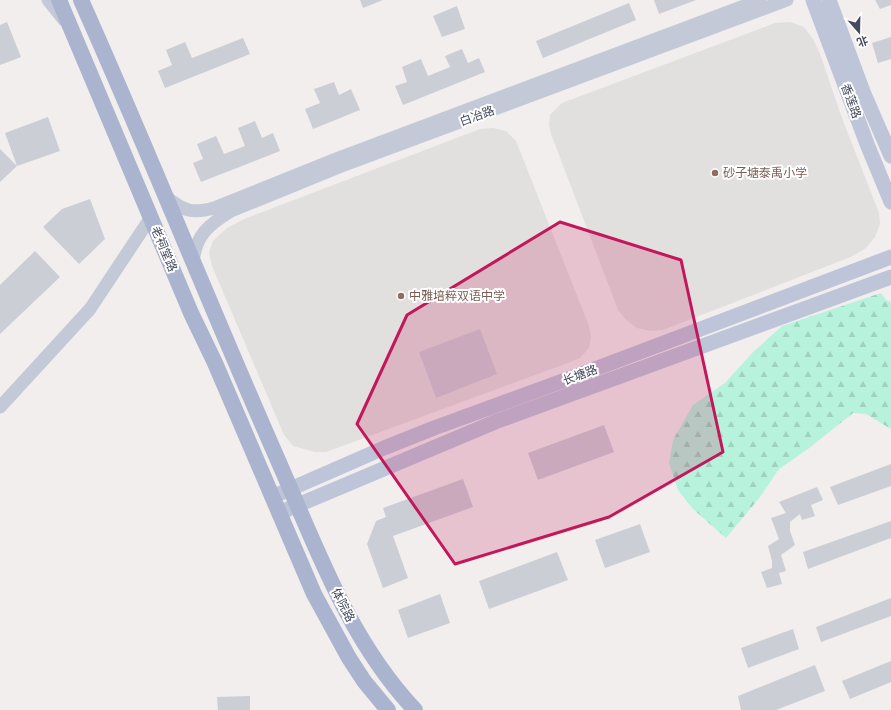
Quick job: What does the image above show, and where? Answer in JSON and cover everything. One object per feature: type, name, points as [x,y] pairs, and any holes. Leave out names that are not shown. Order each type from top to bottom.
[{"type":"main road","name":"老祠堂路","points":[[59,0],[272,497]]},
{"type":"main road","name":"香莲路","points":[[813,0],[867,144],[891,202]]},
{"type":"main road","name":"香莲路","points":[[829,0],[864,94],[891,156]]},
{"type":"main road","name":"老祠堂路","points":[[83,2],[291,489]]},
{"type":"main road","name":"长塘路","points":[[272,497],[434,428],[891,257]]},
{"type":"main road","name":"长塘路","points":[[279,513],[495,422],[891,277]]},
{"type":"main road","name":"体院路","points":[[291,489],[337,594],[355,629],[376,661],[415,710]]},
{"type":"main road","name":"体院路","points":[[272,497],[314,594],[332,628],[364,681],[388,710]]},
{"type":"street","points":[[48,0],[72,30]]},
{"type":"street","name":"白冶路","points":[[166,197],[183,209],[193,212],[214,208],[336,159],[760,0]]},
{"type":"street","name":"白冶路","points":[[193,262],[194,249],[204,232],[217,219],[231,211],[340,168],[787,0]]},
{"type":"street","points":[[0,407],[90,309],[151,217]]},
{"type":"highlighted area","points":[[560,222],[681,260],[723,452],[609,517],[455,564],[357,424],[407,315]]},
{"type":"shaded area","name":"砂子塘泰禹小学","points":[[790,22],[804,27],[813,39],[820,54],[842,118],[879,213],[880,224],[875,237],[866,248],[853,256],[663,330],[650,331],[637,328],[626,320],[618,310],[551,134],[549,124],[550,115],[562,103],[775,23]]},
{"type":"shaded area","name":"中雅培粹双语中学","points":[[493,128],[506,131],[516,141],[589,326],[591,337],[589,348],[580,358],[568,363],[326,452],[315,452],[293,446],[284,435],[212,266],[209,252],[213,241],[227,228],[244,219],[480,129]]},
{"type":"green space","points":[[881,293],[886,300],[891,302],[891,429],[866,414],[853,413],[808,449],[779,469],[760,497],[726,538],[693,509],[678,490],[669,463],[673,440],[693,405],[725,383],[753,352],[782,326]]},
{"type":"building","points":[[360,0],[383,0],[363,8]]},
{"type":"building","points":[[654,0],[696,0],[659,14]]},
{"type":"building","points":[[875,0],[891,0],[891,5],[880,9]]},
{"type":"building","points":[[629,3],[636,20],[543,58],[536,41]]},
{"type":"building","points":[[457,6],[465,29],[442,37],[433,16]]},
{"type":"building","points":[[7,22],[21,57],[0,65],[0,25]]},
{"type":"building","points":[[891,37],[891,59],[878,63],[872,43]]},
{"type":"building","points":[[243,38],[250,54],[165,88],[158,71],[172,65],[166,50],[185,42],[192,58]]},
{"type":"building","points":[[462,49],[468,63],[479,58],[485,72],[403,105],[395,86],[407,82],[402,67],[421,59],[428,76],[450,67],[445,56]]},
{"type":"building","points":[[334,82],[339,95],[351,89],[360,110],[313,129],[305,109],[320,103],[314,89]]},
{"type":"building","points":[[48,117],[60,151],[17,166],[5,133]]},
{"type":"building","points":[[255,121],[262,138],[273,133],[280,151],[201,182],[193,163],[203,159],[197,144],[216,136],[224,154],[245,146],[238,128]]},
{"type":"building","points":[[0,149],[17,166],[0,182]]},
{"type":"building","points":[[90,199],[105,239],[79,264],[43,227],[62,209]]},
{"type":"building","points":[[35,251],[60,277],[0,334],[0,285]]},
{"type":"building","points":[[480,329],[497,374],[436,398],[419,352]]},
{"type":"building","points":[[604,425],[614,452],[538,480],[528,453]]},
{"type":"building","points":[[891,464],[891,486],[838,505],[830,487]]},
{"type":"building","points":[[463,479],[473,507],[393,536],[408,578],[383,588],[367,544],[376,521],[386,517],[383,508]]},
{"type":"building","points":[[817,487],[823,500],[811,505],[815,516],[802,520],[800,514],[790,522],[790,531],[795,545],[781,555],[786,571],[779,573],[782,584],[767,588],[761,572],[772,568],[772,561],[768,546],[779,539],[771,518],[786,513],[779,502]]},
{"type":"building","points":[[891,521],[891,538],[808,569],[803,552]]},
{"type":"building","points":[[640,524],[650,552],[605,568],[595,540]]},
{"type":"building","points":[[557,552],[568,580],[489,609],[479,581]]},
{"type":"building","points":[[440,594],[450,623],[408,638],[398,610]]},
{"type":"building","points":[[891,598],[891,616],[821,642],[816,627]]},
{"type":"building","points":[[793,629],[799,649],[748,668],[741,648]]},
{"type":"building","points":[[891,661],[891,682],[850,699],[842,681]]},
{"type":"building","points":[[815,665],[825,691],[776,710],[741,710],[738,696]]},
{"type":"building","points":[[250,696],[250,710],[218,710],[217,697]]},
{"type":"place","name":"砂子塘泰禹小学","points":[[715,173]]},
{"type":"place","name":"中雅培粹双语中学","points":[[401,296]]}]
